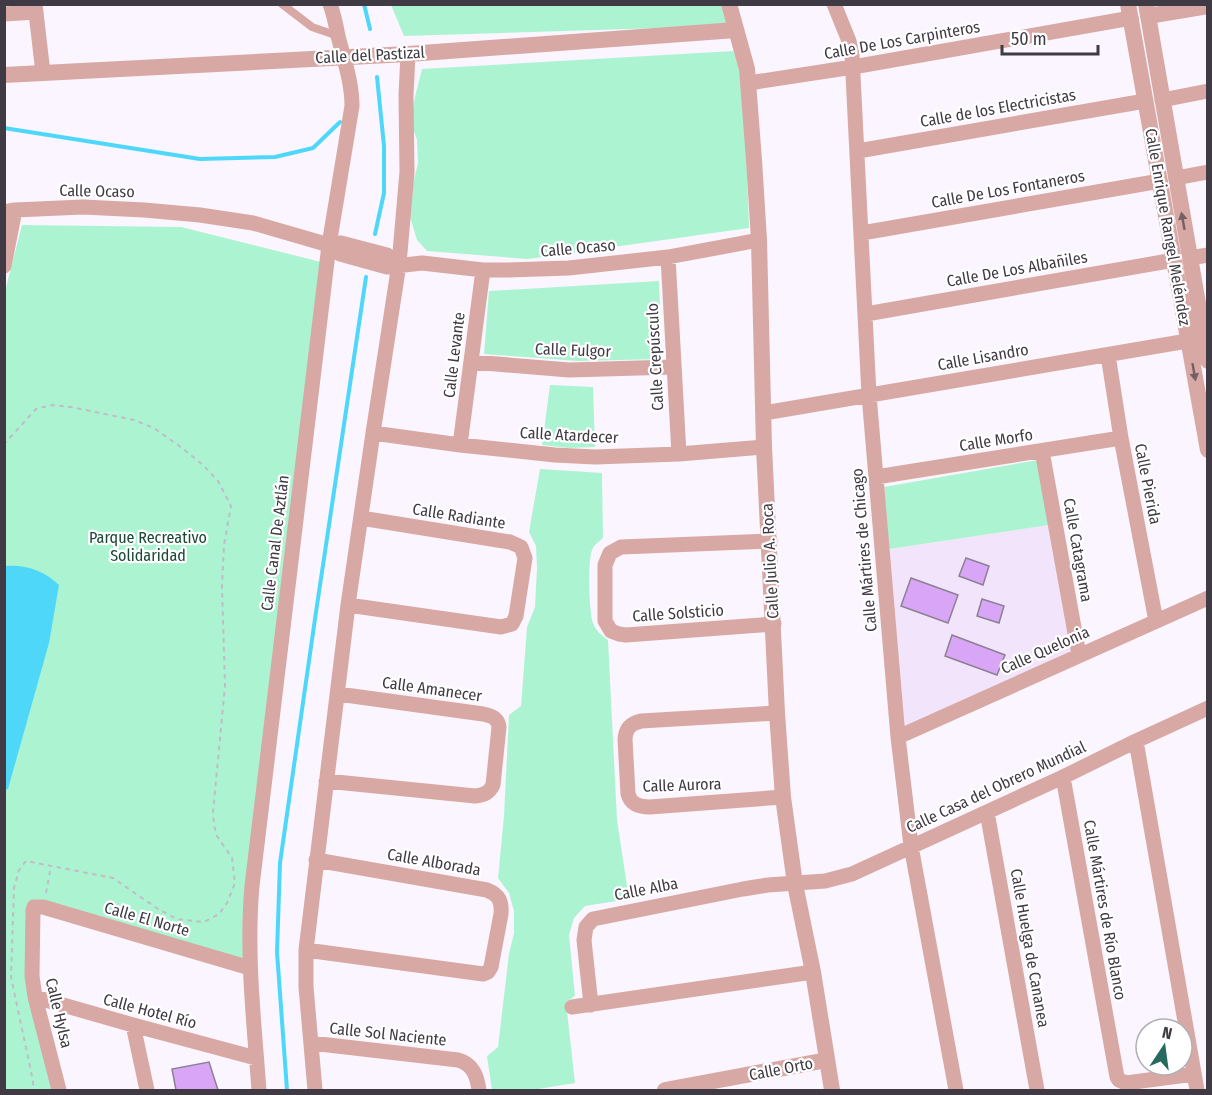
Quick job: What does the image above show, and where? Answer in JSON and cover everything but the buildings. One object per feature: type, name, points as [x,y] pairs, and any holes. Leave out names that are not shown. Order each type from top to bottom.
[{"type":"street","name":"Calle Canal De Aztlán","points":[[259,1090],[250,968],[251,905],[329,245],[352,106],[351,84],[330,4]]},
{"type":"street","name":"Calle Julio A. Roca","points":[[729,4],[749,83],[759,240],[764,447],[783,797],[795,884],[813,972],[832,1090]]},
{"type":"street","name":"Calle Mártires de Chicago","points":[[834,4],[849,41],[852,55],[869,395],[898,736],[911,846],[956,1090]]},
{"type":"street","points":[[1138,11],[1208,6]]},
{"type":"street","points":[[4,14],[36,8],[43,73]]},
{"type":"street","name":"Calle De Los Carpinteros","points":[[749,83],[853,67],[1138,11]]},
{"type":"street","name":"Calle Enrique Rangel Meléndez","points":[[1138,11],[1162,100],[1168,179],[1182,259],[1200,338],[1208,362]]},
{"type":"street","name":"Calle Enrique Rangel Meléndez","points":[[1138,11],[1145,101],[1168,179]]},
{"type":"street","name":"Calle del Pastizal","points":[[4,75],[408,54],[736,30]]},
{"type":"street","points":[[315,1090],[306,987],[306,950],[348,605],[399,264],[407,172],[408,54]]},
{"type":"street","points":[[1162,100],[1208,91]]},
{"type":"street","name":"Calle de los Electricistas","points":[[858,151],[1145,101]]},
{"type":"street","name":"Calle De Los Fontaneros","points":[[862,233],[1208,172]]},
{"type":"street","name":"Calle Ocaso","points":[[10,211],[83,207],[200,215],[253,223],[329,245],[341,243],[387,255],[399,264],[422,263],[483,270],[569,268],[668,256],[759,240]]},
{"type":"street","points":[[4,266],[10,211]]},
{"type":"street","name":"Calle De Los Albañiles","points":[[866,314],[1208,255]]},
{"type":"street","name":"Calle Crepúsculo","points":[[668,256],[679,454]]},
{"type":"street","name":"Calle Levante","points":[[460,445],[483,270]]},
{"type":"street","name":"Calle Enrique Rangel Meléndez","points":[[1200,338],[1208,450]]},
{"type":"street","name":"Calle Lisandro","points":[[764,413],[1200,338]]},
{"type":"street","name":"Calle Pierida","points":[[1108,355],[1121,438],[1156,621]]},
{"type":"street","name":"Calle Fulgor","points":[[472,362],[569,370],[674,367]]},
{"type":"street","name":"Calle Atardecer","points":[[373,432],[460,445],[595,457],[679,454],[764,447]]},
{"type":"street","name":"Calle Morfo","points":[[876,477],[1121,438]]},
{"type":"street","name":"Calle Catagrama","points":[[1042,451],[1079,655]]},
{"type":"street","name":"Calle Radiante","points":[[348,605],[507,626],[512,624],[516,616],[525,558],[521,547],[510,542],[361,518]]},
{"type":"street","name":"Calle Solsticio","points":[[770,541],[615,549],[610,553],[605,565],[605,621],[611,631],[626,635],[774,624]]},
{"type":"street","name":"Calle Quelonia","points":[[898,736],[1208,597]]},
{"type":"street","name":"Calle Amanecer","points":[[326,781],[475,796],[486,794],[493,785],[499,727],[494,717],[338,694]]},
{"type":"street","name":"Calle Casa del Obrero Mundial","points":[[795,884],[825,881],[852,874],[1208,708]]},
{"type":"street","name":"Calle Aurora","points":[[777,712],[634,723],[628,727],[625,739],[628,794],[636,805],[650,807],[783,797]]},
{"type":"street","points":[[1136,741],[1184,1017]]},
{"type":"street","name":"Calle Mártires de Río Blanco","points":[[1063,777],[1117,1077],[1126,1083],[1171,1077]]},
{"type":"street","name":"Calle Huelga de Cananea","points":[[987,812],[1038,1090]]},
{"type":"street","name":"Calle Alborada","points":[[306,950],[483,974],[491,967],[501,914],[500,898],[487,890],[316,860]]},
{"type":"street","name":"Calle Alba","points":[[591,1005],[584,940],[586,927],[593,919],[743,889],[795,884]]},
{"type":"street","name":"Calle El Norte","points":[[38,907],[250,968]]},
{"type":"street","name":"Calle Hylsa","points":[[38,907],[33,910],[32,964],[35,997],[59,1090]]},
{"type":"street","points":[[573,1007],[813,972]]},
{"type":"street","name":"Calle Hotel Río","points":[[35,997],[256,1058]]},
{"type":"street","points":[[134,1025],[147,1090]]},
{"type":"street","name":"Calle Sol Naciente","points":[[311,1043],[464,1061],[472,1068],[478,1090]]},
{"type":"street","name":"Calle Orto","points":[[665,1090],[827,1060]]},
{"type":"street","points":[[1194,1074],[1197,1090]]},
{"type":"lane","points":[[282,4],[312,27],[338,36]]},
{"type":"path","points":[[4,446],[36,409],[52,405],[134,420],[154,428],[203,465],[218,481],[231,506],[223,555],[225,686],[213,812],[213,825],[232,858],[236,883],[227,903],[219,914],[204,921],[177,919],[158,909],[113,878],[51,866],[38,907]]},
{"type":"shaded area","points":[[1049,525],[1073,654],[904,731],[889,549]]},
{"type":"green space","points":[[391,5],[721,5],[727,26],[404,36]]},
{"type":"green space","points":[[734,51],[744,88],[749,228],[528,259],[427,251],[417,240],[410,217],[413,184],[418,163],[417,140],[411,122],[422,69]]},
{"type":"green space","name":"Parque Recreativo Solidaridad","points":[[22,225],[181,227],[325,263],[250,968],[33,910],[35,997],[59,1090],[5,1090],[4,295]]},
{"type":"green space","points":[[659,281],[662,359],[578,361],[484,354],[489,291]]},
{"type":"green space","points":[[550,385],[593,387],[595,447],[569,448],[542,445]]},
{"type":"green space","points":[[1038,460],[1049,525],[889,549],[884,487]]},
{"type":"green space","points":[[540,469],[602,473],[603,538],[591,553],[590,597],[593,623],[599,633],[608,640],[617,820],[629,899],[585,906],[574,918],[569,935],[575,996],[566,1002],[575,1083],[532,1090],[492,1090],[487,1056],[498,1047],[509,954],[514,933],[514,911],[509,893],[498,878],[504,816],[509,715],[521,706],[527,627],[535,607],[536,546],[529,532]]},
{"type":"water","points":[[5,566],[20,566],[34,570],[59,585],[49,643],[8,789],[5,790]]},
{"type":"waterway","points":[[364,4],[370,29]]},
{"type":"waterway","points":[[375,234],[384,193],[384,146],[377,77]]},
{"type":"waterway","points":[[4,128],[200,159],[275,157],[313,148],[340,122]]},
{"type":"waterway","points":[[287,1090],[277,952],[280,863],[366,277]]}]
